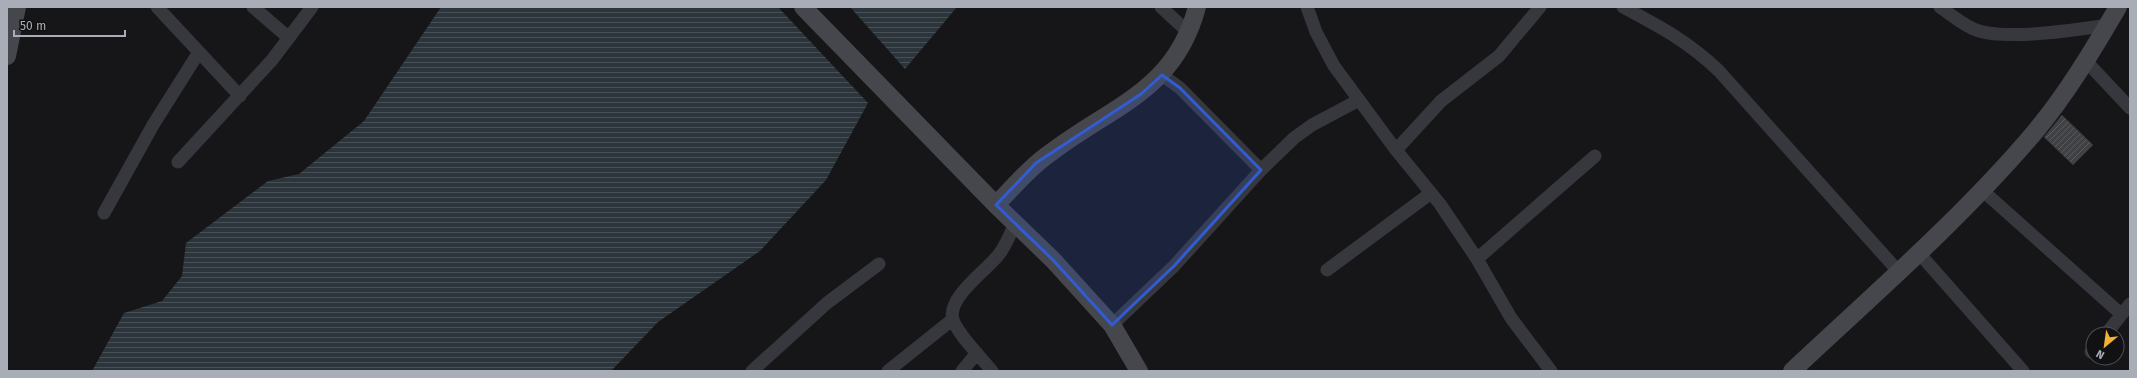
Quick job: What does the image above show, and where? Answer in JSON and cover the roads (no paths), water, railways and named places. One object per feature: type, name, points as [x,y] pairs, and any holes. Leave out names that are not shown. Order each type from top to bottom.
[{"type":"street","points":[[7,56],[17,7]]},
{"type":"street","points":[[157,7],[240,96]]},
{"type":"street","points":[[253,7],[289,38]]},
{"type":"street","points":[[178,162],[240,96],[289,38],[312,7]]},
{"type":"street","points":[[803,7],[996,206],[1053,260],[1112,325],[1139,371]]},
{"type":"street","points":[[1161,7],[1188,32]]},
{"type":"street","points":[[996,206],[1036,163],[1069,139],[1141,94],[1162,75],[1188,32],[1197,7]]},
{"type":"street","points":[[1307,7],[1324,50],[1358,100],[1431,193],[1477,258],[1511,318],[1551,371]]},
{"type":"street","points":[[1396,150],[1441,101],[1499,56],[1540,7]]},
{"type":"street","points":[[1623,7],[1682,39],[1704,56],[1770,127],[1898,271]]},
{"type":"street","points":[[1940,7],[1961,22],[1978,31],[1997,34],[2084,29],[2108,25]]},
{"type":"street","points":[[1792,371],[1982,190],[2034,133],[2056,104],[2108,25],[2118,7]]},
{"type":"street","points":[[104,213],[153,125],[199,52]]},
{"type":"street","points":[[2085,60],[2130,108]]},
{"type":"street","points":[[1162,75],[1180,88],[1261,170]]},
{"type":"street","points":[[1112,325],[1174,266],[1261,170],[1294,138],[1306,129],[1358,100]]},
{"type":"street","points":[[1477,258],[1595,156]]},
{"type":"street","points":[[1982,190],[2121,314]]},
{"type":"street","points":[[1327,270],[1431,193]]},
{"type":"street","points":[[992,371],[956,327],[952,311],[957,298],[1001,252],[1010,237],[1015,223]]},
{"type":"street","points":[[1918,252],[2023,371]]},
{"type":"street","points":[[752,371],[826,303],[878,264]]},
{"type":"street","points":[[2112,326],[2130,304]]},
{"type":"street","points":[[888,371],[953,319]]},
{"type":"street","points":[[962,371],[977,353]]}]
